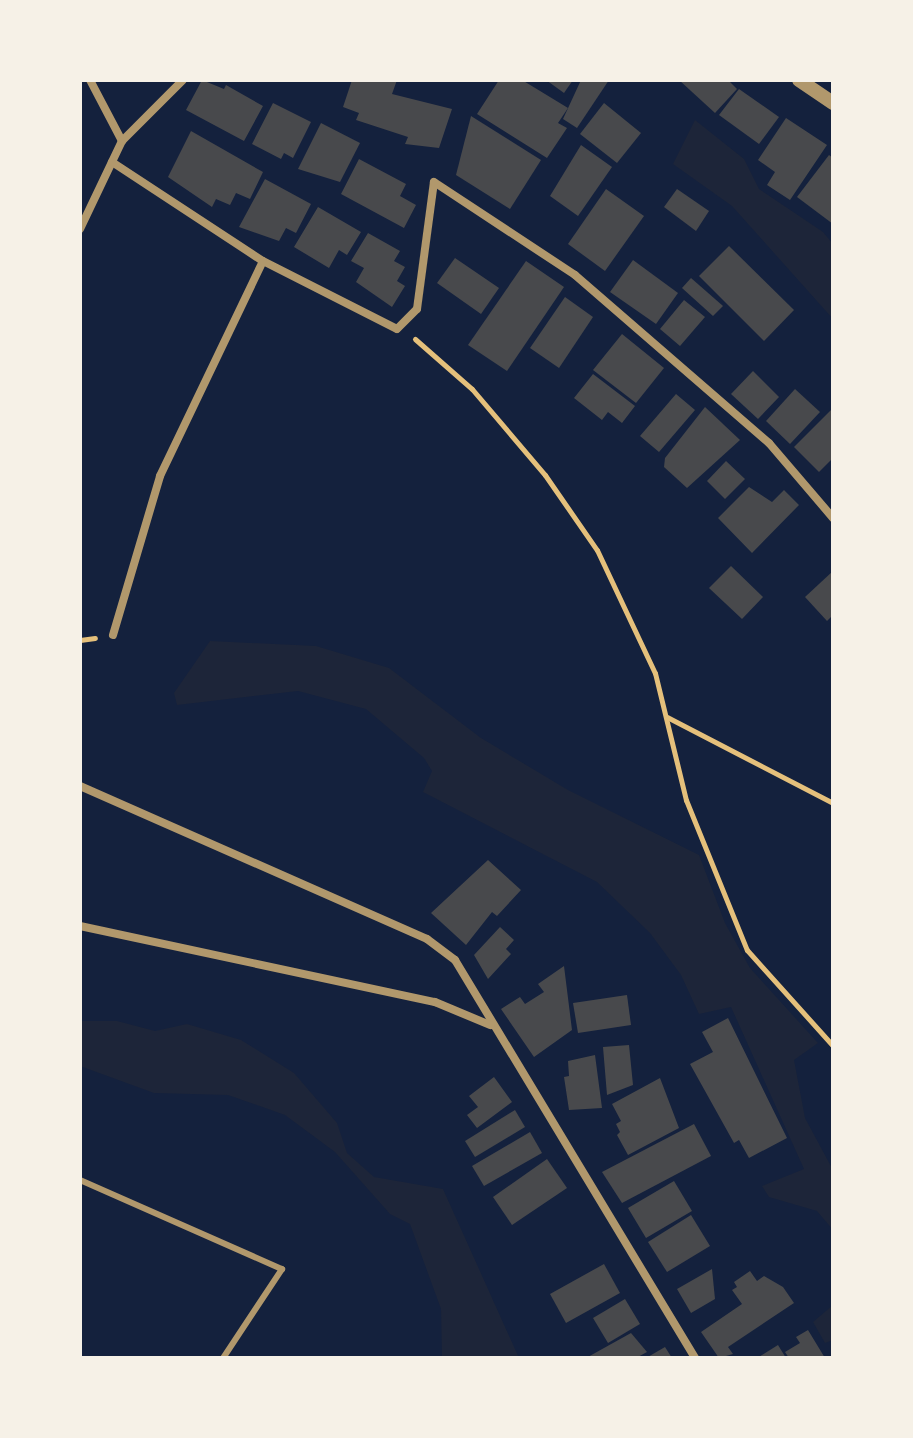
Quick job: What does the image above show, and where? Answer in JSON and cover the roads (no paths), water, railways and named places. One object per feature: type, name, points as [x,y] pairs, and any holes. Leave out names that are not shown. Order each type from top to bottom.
[{"type":"street","points":[[90,80],[122,141]]},
{"type":"street","points":[[80,229],[122,141],[183,80]]},
{"type":"street","points":[[799,80],[833,103]]},
{"type":"street","points":[[112,162],[263,261],[397,329],[417,309],[434,182],[575,275],[769,443],[833,518]]},
{"type":"street","points":[[113,635],[160,476],[263,261]]},
{"type":"street","points":[[80,786],[427,939],[455,960],[490,1025],[695,1358]]},
{"type":"street","points":[[80,926],[435,1002],[490,1025]]},
{"type":"lane","points":[[80,1180],[282,1269],[223,1358]]}]
